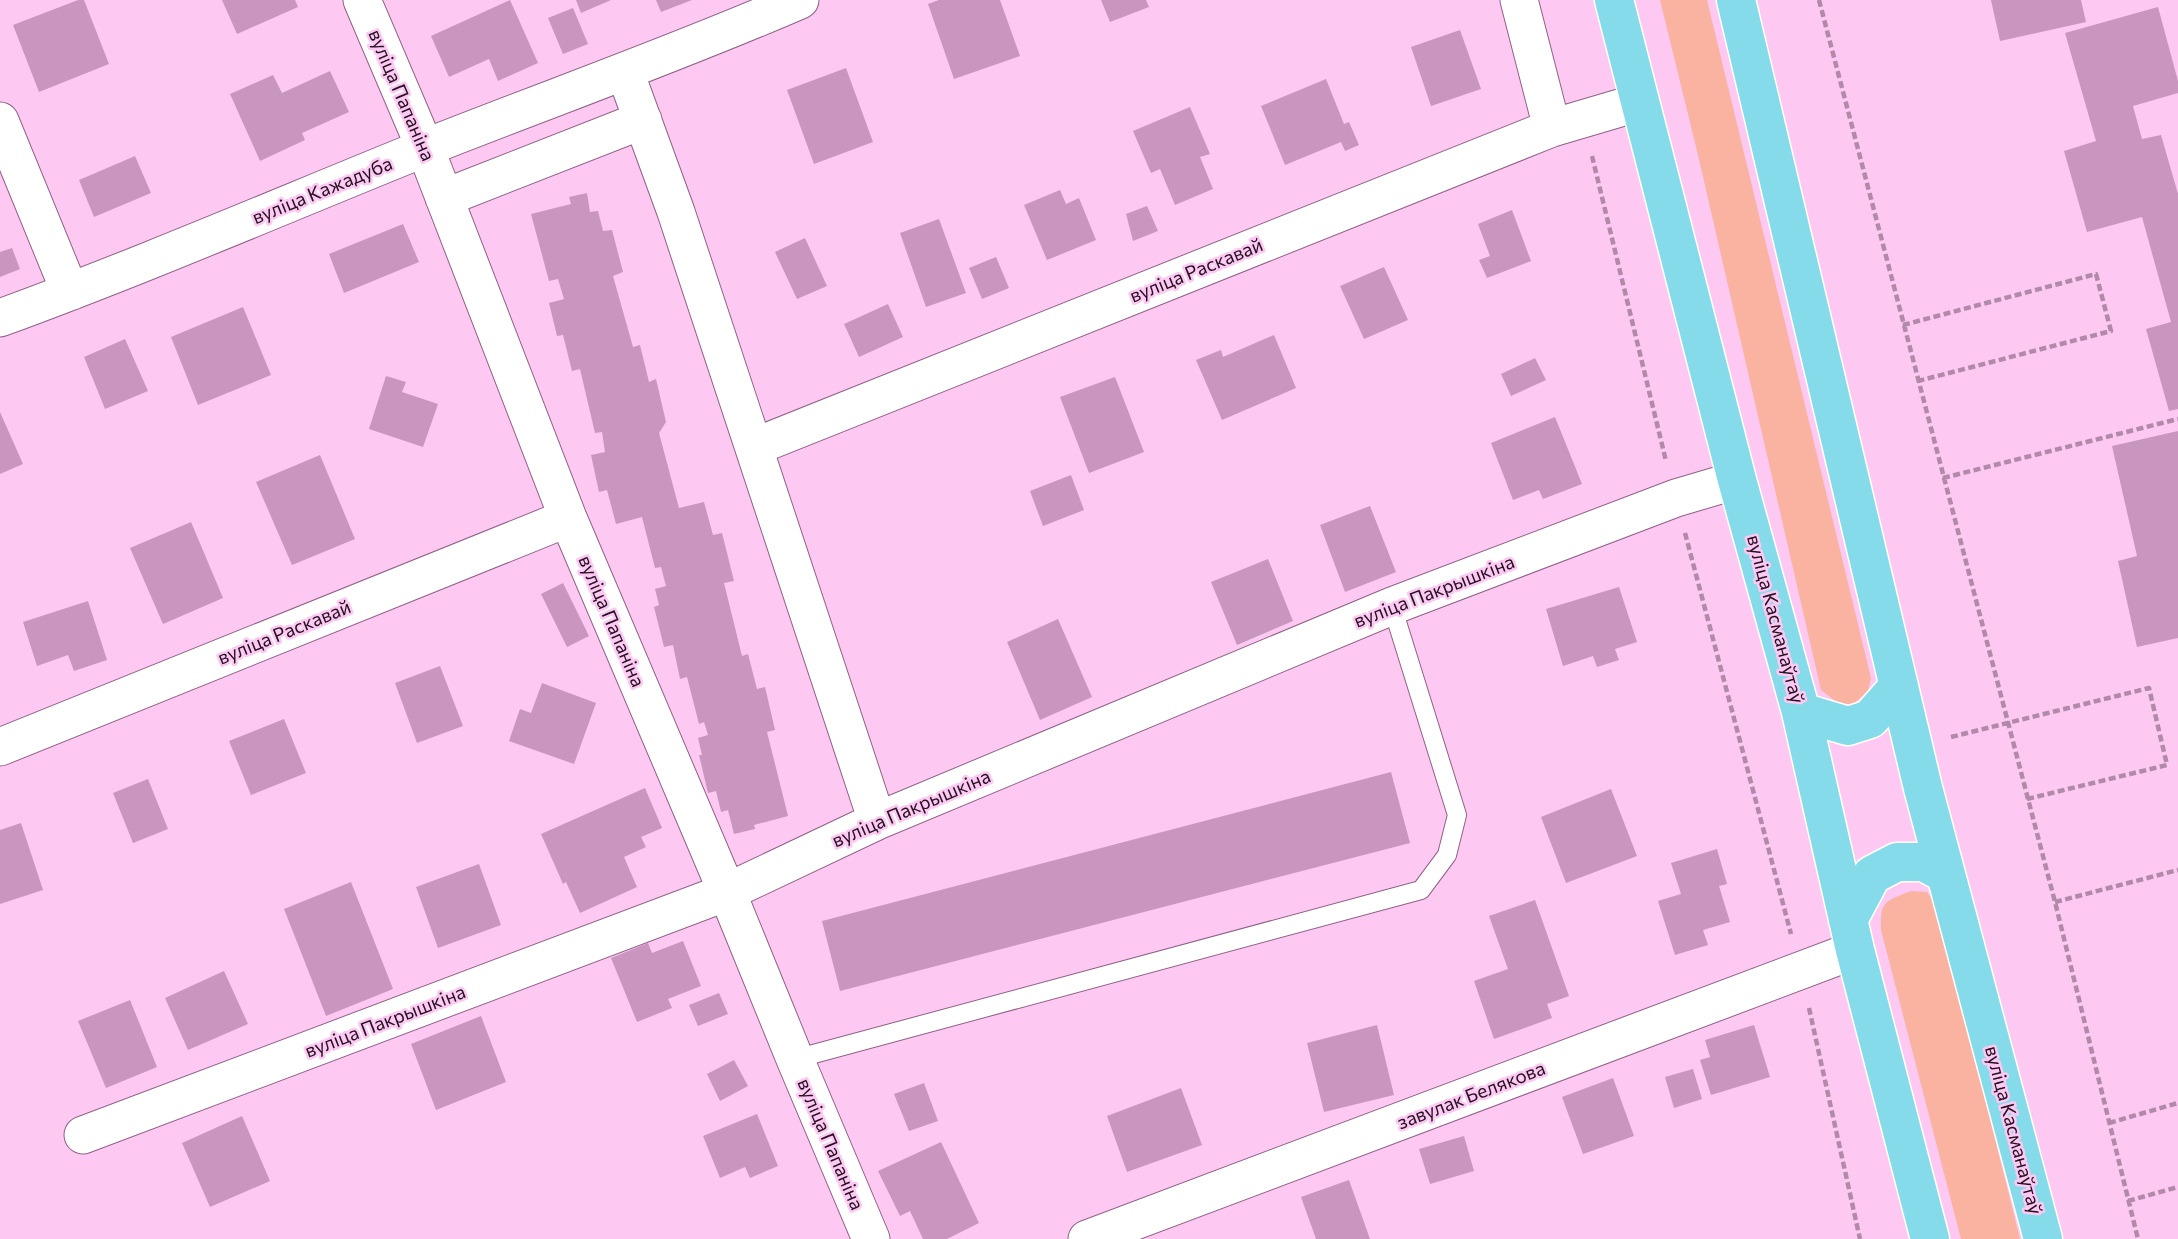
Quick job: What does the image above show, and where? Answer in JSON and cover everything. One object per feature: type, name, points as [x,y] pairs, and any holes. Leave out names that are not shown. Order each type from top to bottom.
[{"type":"main road","name":"вуліца Касманаўтаў","points":[[1614,0],[1737,480],[1801,712],[1852,935],[1930,1239]]},
{"type":"main road","name":"вуліца Касманаўтаў","points":[[1736,0],[1913,747],[2043,1239]]},
{"type":"main road","points":[[1801,712],[1848,726],[1870,719],[1899,685]]},
{"type":"main road","points":[[1852,935],[1872,875],[1897,862],[1924,862],[1946,874]]},
{"type":"street","name":"вуліца Папаніна","points":[[362,0],[425,148],[568,517],[871,1239]]},
{"type":"street","points":[[1519,0],[1567,124]]},
{"type":"street","name":"вуліца Кажадуба","points":[[0,318],[425,148],[625,72],[790,2]]},
{"type":"street","points":[[625,72],[754,447],[877,821]]},
{"type":"street","name":"вуліца Раскавай","points":[[754,447],[1567,124],[1640,102]]},
{"type":"street","points":[[444,198],[643,120]]},
{"type":"street","points":[[0,121],[70,292]]},
{"type":"street","name":"вуліца Пакрышкіна","points":[[83,1135],[727,892],[877,821],[1392,606],[1676,498],[1737,480]]},
{"type":"street","name":"вуліца Раскавай","points":[[0,747],[568,517]]},
{"type":"street","name":"завулак Белякова","points":[[1087,1239],[1801,971],[1852,935]]},
{"type":"lane","points":[[795,1059],[1421,890],[1447,855],[1457,815],[1392,606]]},
{"type":"path","points":[[1819,0],[2055,902],[2138,1239]]},
{"type":"path","points":[[1567,124],[1676,498],[1801,971],[1860,1239]]},
{"type":"path","points":[[1903,324],[2096,274],[2111,331],[1918,381]]},
{"type":"path","points":[[1943,478],[2178,419]]},
{"type":"path","points":[[1913,747],[2149,688],[2167,765],[2027,799]]},
{"type":"path","points":[[2055,902],[2178,870]]},
{"type":"path","points":[[2109,1123],[2178,1104]]},
{"type":"path","points":[[2128,1201],[2178,1187]]},
{"type":"shaded area","points":[[1660,0],[1707,0],[1871,678],[1868,691],[1852,705],[1839,704],[1821,690]]},
{"type":"shaded area","points":[[1911,891],[1927,892],[1937,906],[2020,1239],[1961,1239],[1881,930],[1883,907],[1886,903]]},
{"type":"building","points":[[84,0],[109,64],[39,92],[13,25]]},
{"type":"building","points":[[222,0],[295,0],[298,7],[237,34]]},
{"type":"building","points":[[510,0],[538,63],[498,81],[489,59],[449,77],[431,36]]},
{"type":"building","points":[[576,0],[611,0],[581,13]]},
{"type":"building","points":[[656,0],[692,0],[661,12]]},
{"type":"building","points":[[939,0],[1000,0],[1020,56],[954,79],[928,4]]},
{"type":"building","points":[[1101,0],[1146,0],[1149,7],[1110,22]]},
{"type":"building","points":[[1991,0],[2081,0],[2086,22],[2000,41]]},
{"type":"building","points":[[2158,7],[2178,81],[2178,93],[2133,106],[2142,139],[2161,135],[2178,194],[2178,409],[2169,411],[2146,329],[2171,322],[2142,217],[2087,232],[2064,151],[2096,141],[2065,33]]},
{"type":"building","points":[[573,8],[588,44],[563,54],[548,18]]},
{"type":"building","points":[[1460,30],[1481,89],[1431,106],[1411,47]]},
{"type":"building","points":[[846,68],[873,142],[814,164],[787,90]]},
{"type":"building","points":[[330,71],[349,112],[302,133],[305,140],[260,161],[230,94],[273,75],[282,93]]},
{"type":"building","points":[[1326,79],[1344,124],[1349,122],[1359,145],[1345,151],[1341,142],[1285,165],[1261,106]]},
{"type":"building","points":[[1190,107],[1210,154],[1200,157],[1213,189],[1175,205],[1160,169],[1151,173],[1133,131]]},
{"type":"building","points":[[135,156],[151,193],[94,217],[79,180]]},
{"type":"building","points":[[1060,190],[1066,204],[1079,198],[1096,240],[1047,260],[1024,205]]},
{"type":"building","points":[[587,193],[590,212],[598,211],[603,231],[612,230],[623,272],[613,276],[633,347],[640,345],[649,382],[656,379],[666,422],[659,433],[679,508],[704,502],[713,535],[722,533],[734,581],[724,583],[742,656],[748,654],[757,689],[765,687],[775,730],[767,732],[788,816],[754,825],[755,829],[734,834],[728,810],[721,812],[716,791],[708,793],[698,738],[708,735],[704,722],[699,724],[687,677],[680,679],[673,645],[664,647],[654,607],[659,605],[655,589],[666,586],[661,567],[655,568],[642,517],[616,524],[607,490],[599,492],[591,455],[605,452],[602,432],[595,433],[580,369],[572,371],[563,335],[557,336],[549,303],[564,299],[558,279],[549,281],[531,214],[571,204],[569,197]]},
{"type":"building","points":[[1147,206],[1158,231],[1133,241],[1126,214]]},
{"type":"building","points":[[1512,210],[1531,261],[1487,278],[1479,260],[1490,256],[1478,224]]},
{"type":"building","points":[[939,219],[966,293],[926,307],[900,233]]},
{"type":"building","points":[[403,224],[419,262],[344,293],[329,254]]},
{"type":"building","points":[[805,238],[827,286],[797,299],[775,252]]},
{"type":"building","points":[[12,248],[20,269],[0,277],[0,252]]},
{"type":"building","points":[[996,257],[1009,288],[982,299],[969,268]]},
{"type":"building","points":[[1384,267],[1408,320],[1364,339],[1340,286]]},
{"type":"building","points":[[888,304],[903,337],[859,357],[844,324]]},
{"type":"building","points":[[243,307],[271,375],[198,405],[171,337]]},
{"type":"building","points":[[1274,335],[1296,388],[1222,420],[1196,360],[1221,350],[1223,357]]},
{"type":"building","points":[[125,339],[148,391],[105,409],[84,357]]},
{"type":"building","points":[[1535,358],[1546,380],[1511,396],[1501,374]]},
{"type":"building","points":[[386,376],[406,382],[402,392],[438,404],[423,447],[369,429]]},
{"type":"building","points":[[1115,377],[1144,452],[1089,473],[1060,397]]},
{"type":"building","points":[[0,412],[23,464],[0,474]]},
{"type":"building","points":[[1555,417],[1582,484],[1543,499],[1539,490],[1513,500],[1491,443]]},
{"type":"building","points":[[2178,431],[2178,638],[2137,647],[2118,561],[2137,556],[2112,446]]},
{"type":"building","points":[[320,455],[355,539],[292,565],[256,482]]},
{"type":"building","points":[[1071,475],[1084,510],[1043,526],[1030,491]]},
{"type":"building","points":[[1370,506],[1396,572],[1345,592],[1320,525]]},
{"type":"building","points":[[191,522],[223,598],[163,624],[130,548]]},
{"type":"building","points":[[1268,559],[1293,621],[1237,645],[1211,582]]},
{"type":"building","points":[[563,583],[589,636],[567,647],[541,594]]},
{"type":"building","points":[[1619,587],[1637,642],[1615,649],[1619,660],[1597,667],[1593,656],[1563,666],[1546,609]]},
{"type":"building","points":[[88,601],[107,660],[74,671],[68,655],[37,666],[23,622]]},
{"type":"building","points":[[1058,619],[1092,697],[1040,720],[1007,642]]},
{"type":"building","points":[[440,666],[463,726],[417,743],[395,683]]},
{"type":"building","points":[[542,683],[596,703],[574,764],[509,741],[520,709],[531,713]]},
{"type":"building","points":[[284,719],[306,773],[251,795],[229,741]]},
{"type":"building","points":[[1391,772],[1410,843],[840,991],[822,921]]},
{"type":"building","points":[[148,779],[168,829],[133,843],[113,793]]},
{"type":"building","points":[[645,788],[662,828],[641,837],[646,847],[624,857],[637,887],[580,913],[566,882],[563,884],[541,834]]},
{"type":"building","points":[[1611,789],[1637,856],[1566,883],[1541,817]]},
{"type":"building","points":[[21,823],[43,890],[0,904],[0,830]]},
{"type":"building","points":[[1717,849],[1727,884],[1719,886],[1730,922],[1703,930],[1708,945],[1675,955],[1658,901],[1681,894],[1671,863]]},
{"type":"building","points":[[479,864],[501,925],[438,948],[416,887]]},
{"type":"building","points":[[351,882],[393,989],[326,1016],[284,909]]},
{"type":"building","points":[[1535,900],[1569,996],[1547,1004],[1552,1018],[1494,1039],[1474,981],[1508,969],[1489,916]]},
{"type":"building","points":[[683,941],[701,986],[668,999],[672,1008],[637,1022],[611,958],[648,943],[652,953]]},
{"type":"building","points":[[224,971],[248,1024],[188,1050],[165,998]]},
{"type":"building","points":[[719,993],[728,1014],[698,1026],[689,1005]]},
{"type":"building","points":[[130,1000],[157,1067],[106,1088],[78,1021]]},
{"type":"building","points":[[481,1016],[506,1082],[436,1110],[411,1044]]},
{"type":"building","points":[[1377,1025],[1394,1095],[1324,1112],[1307,1043]]},
{"type":"building","points":[[1754,1025],[1770,1077],[1711,1095],[1700,1060],[1710,1057],[1705,1040]]},
{"type":"building","points":[[734,1060],[748,1086],[720,1101],[707,1074]]},
{"type":"building","points":[[1693,1069],[1702,1099],[1674,1108],[1665,1077]]},
{"type":"building","points":[[1613,1078],[1634,1136],[1583,1154],[1562,1097]]},
{"type":"building","points":[[924,1083],[938,1121],[909,1131],[894,1094]]},
{"type":"building","points":[[1181,1088],[1202,1145],[1127,1172],[1107,1116]]},
{"type":"building","points":[[757,1114],[778,1166],[750,1178],[745,1167],[720,1178],[703,1136]]},
{"type":"building","points":[[242,1116],[270,1181],[210,1207],[182,1143]]},
{"type":"building","points":[[1464,1136],[1474,1171],[1430,1184],[1419,1149]]},
{"type":"building","points":[[941,1142],[979,1223],[947,1239],[923,1239],[910,1211],[900,1216],[878,1171]]},
{"type":"building","points":[[1349,1180],[1370,1239],[1316,1239],[1301,1197]]}]
